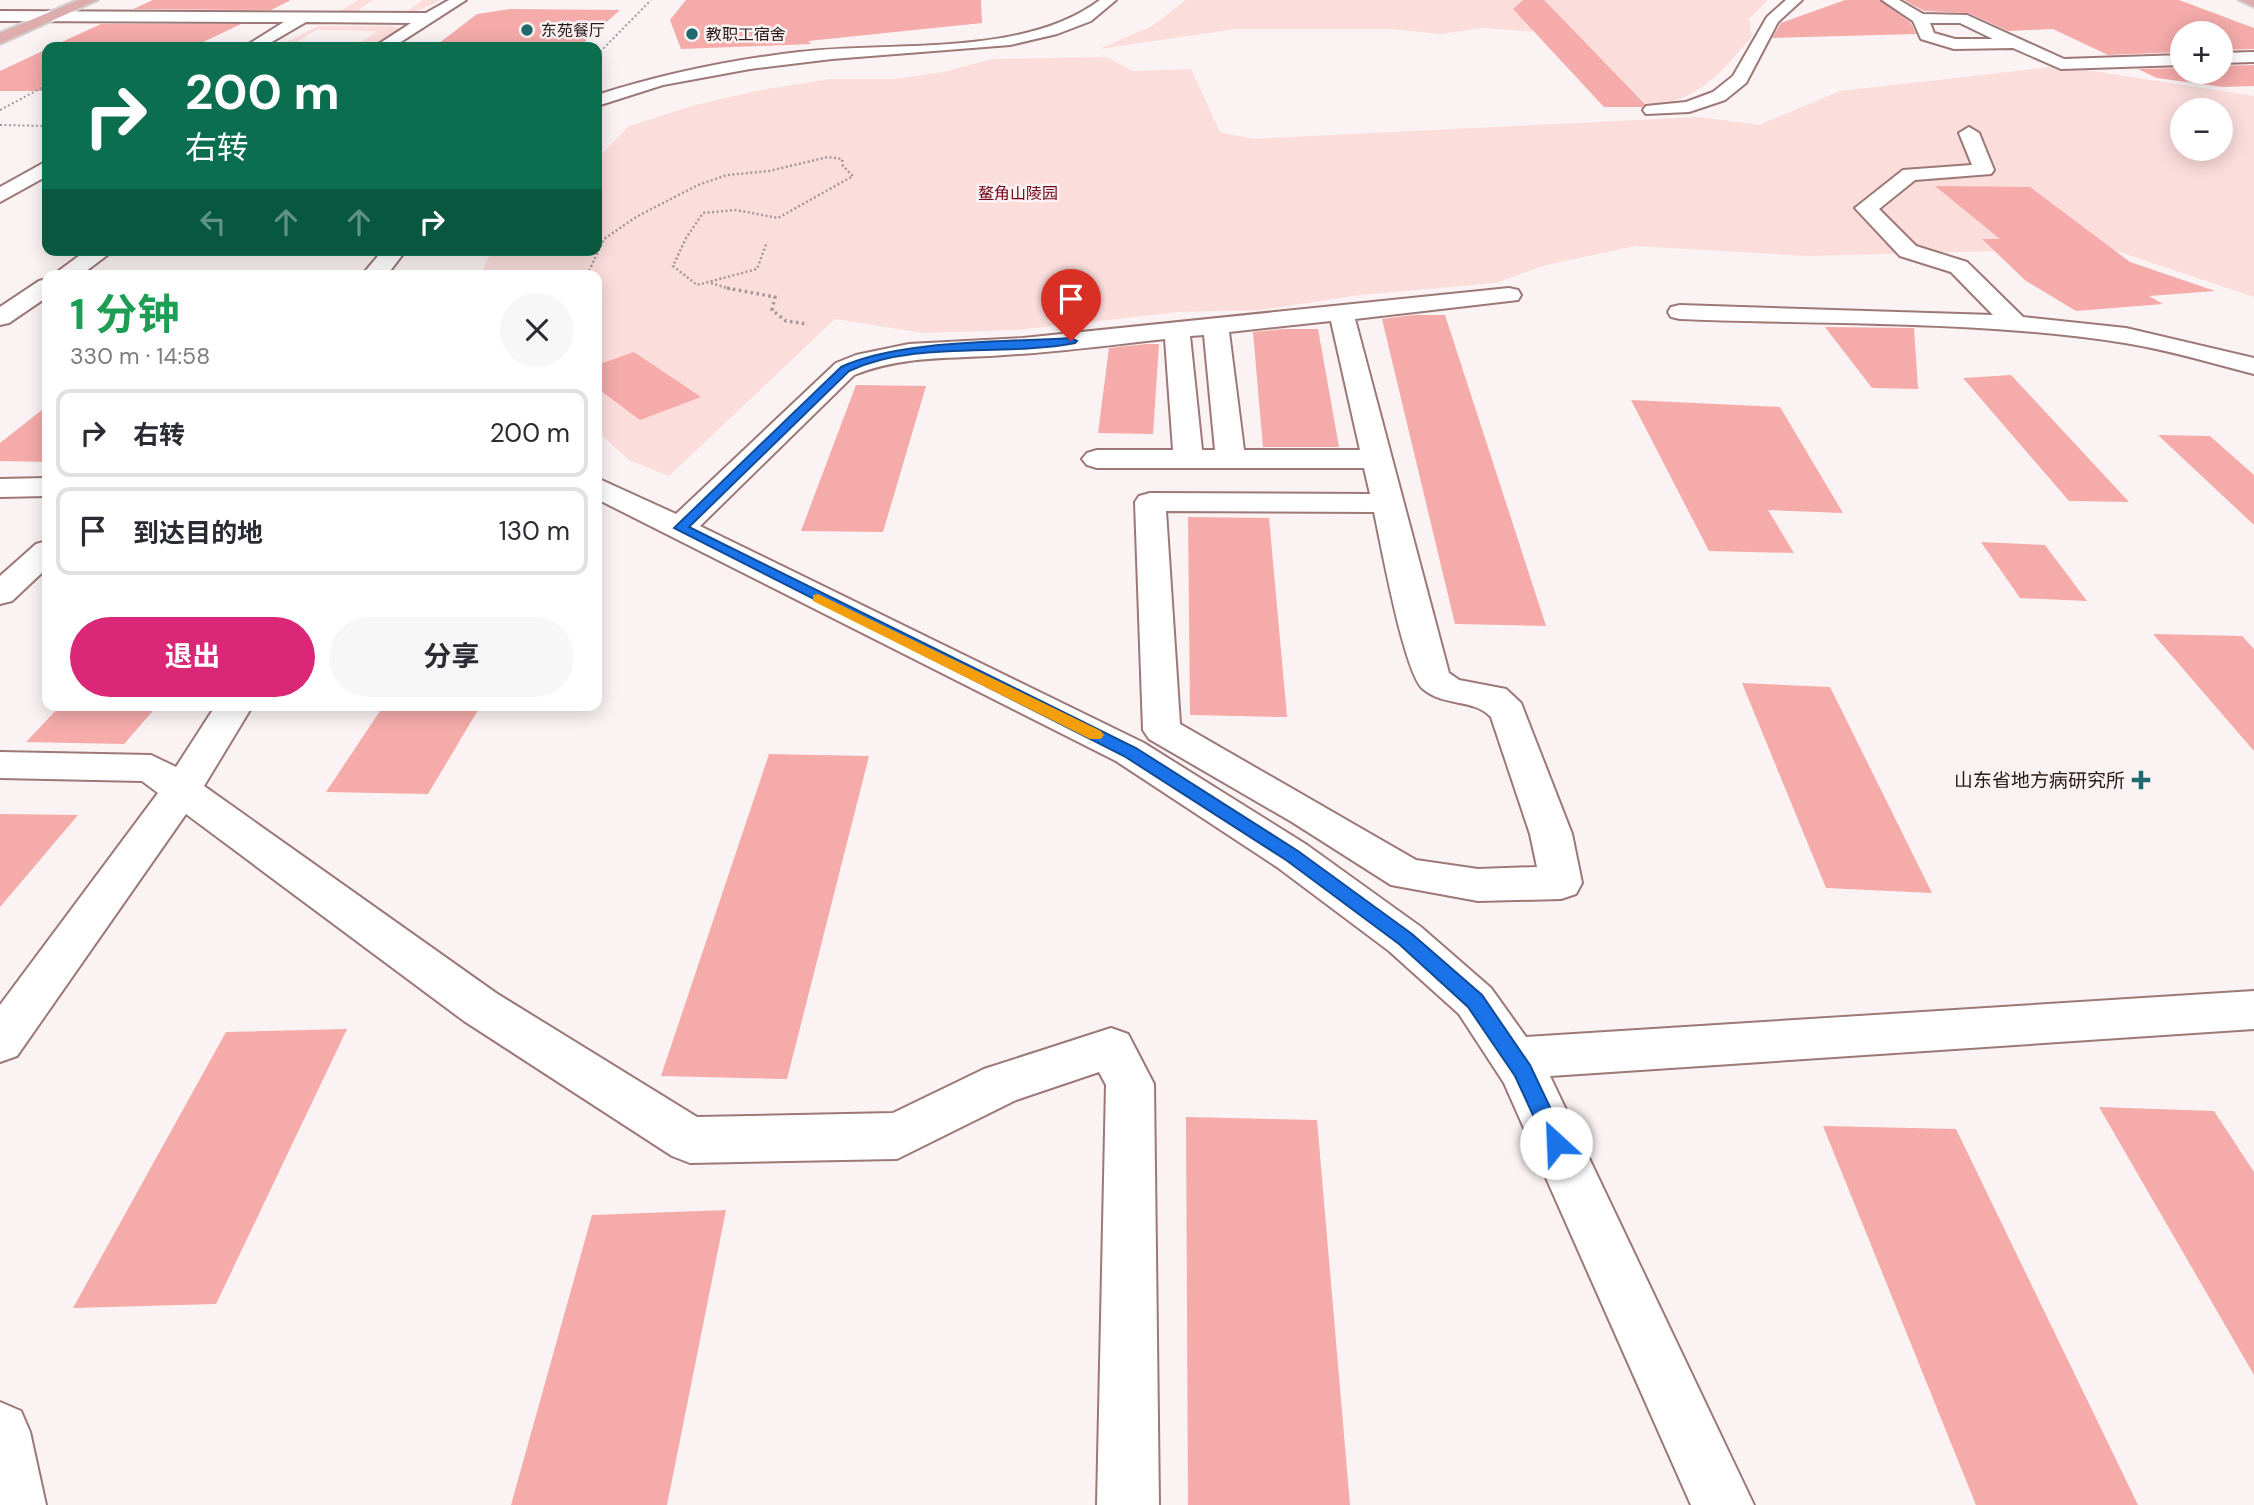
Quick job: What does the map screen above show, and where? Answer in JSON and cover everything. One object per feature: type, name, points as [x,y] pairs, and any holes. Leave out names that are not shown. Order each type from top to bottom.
[{"type":"main road","points":[[0,39],[91,0]]},
{"type":"main road","points":[[2246,0],[2254,3]]},
{"type":"street","points":[[126,6],[141,0]]},
{"type":"street","points":[[260,42],[333,0]]},
{"type":"street","points":[[390,42],[459,0]]},
{"type":"street","points":[[602,99],[668,79],[802,57],[937,47],[1025,36],[1070,26],[1098,13],[1109,0]]},
{"type":"street","points":[[1653,110],[1689,107],[1719,96],[1740,79],[1772,20],[1795,0]]},
{"type":"street","points":[[1889,0],[1920,19],[1962,18],[2061,64],[2170,60]]},
{"type":"street","points":[[1914,0],[1951,18]]},
{"type":"street","points":[[0,16],[427,20]]},
{"type":"street","points":[[1920,19],[1927,36],[1954,44],[2016,43]]},
{"type":"street","points":[[2233,58],[2254,57]]},
{"type":"street","points":[[1969,134],[1984,170],[1910,174],[1866,208],[1908,251],[1959,267],[2014,322]]},
{"type":"street","points":[[0,196],[42,170]]},
{"type":"street","points":[[73,270],[94,256]]},
{"type":"street","points":[[378,270],[390,256]]},
{"type":"street","points":[[0,318],[33,289]]},
{"type":"street","points":[[680,528],[845,369],[863,360],[901,353],[1018,347],[1509,295]]},
{"type":"street","points":[[1341,312],[1388,502],[1415,616],[1433,679],[1449,691],[1493,697],[1508,712],[1551,834],[1561,883],[1478,885],[1406,874],[1162,730],[1150,502],[1388,502]]},
{"type":"street","points":[[1680,312],[2014,322],[2146,337],[2254,366]]},
{"type":"street","points":[[1216,325],[1230,459]]},
{"type":"street","points":[[1177,330],[1188,459]]},
{"type":"street","points":[[1097,459],[1377,459]]},
{"type":"street","points":[[0,488],[42,488]]},
{"type":"street","points":[[602,488],[1130,752],[1292,856],[1405,939],[1475,1001],[1515,1058],[1723,1505]]},
{"type":"street","points":[[0,594],[42,556]]},
{"type":"street","points":[[4,1031],[180,792],[231,711]]},
{"type":"street","points":[[0,765],[151,768],[180,792],[480,1007],[690,1140],[897,1136],[1001,1084],[1111,1048],[1130,1084],[1128,1505]]},
{"type":"street","points":[[1515,1058],[2248,1010]]},
{"type":"street","points":[[0,1432],[15,1505]]},
{"type":"path","points":[[602,51],[651,0]]},
{"type":"path","points":[[0,110],[42,88]]},
{"type":"path","points":[[0,125],[42,126]]},
{"type":"path","points":[[602,243],[604,239],[636,217],[698,184],[727,175],[769,171],[828,157],[842,159],[843,166],[853,176],[778,218],[736,210],[702,213],[686,237],[673,266],[697,285],[710,282],[757,269],[760,256],[768,242]]},
{"type":"path","points":[[710,282],[743,293],[775,297],[772,310],[786,321],[808,324]]},
{"type":"green space","points":[[358,0],[373,0],[357,11],[407,11],[423,0],[440,0],[428,7],[403,14],[334,15]]},
{"type":"green space","points":[[1186,0],[1768,0],[1749,19],[1752,36],[1708,83],[1682,98],[1649,107],[1583,40],[1571,34],[1482,28],[1441,34],[1392,29],[1236,29],[1099,49],[1152,26]]},
{"type":"green space","points":[[318,26],[392,26],[400,29],[379,42],[361,42],[377,31],[316,30],[296,42],[287,42]]},
{"type":"green space","name":"鳌角山陵园","points":[[1107,57],[1133,71],[1191,69],[1220,132],[1252,139],[1699,117],[1759,125],[1840,91],[2060,66],[2254,96],[2254,297],[2108,248],[1810,256],[1635,246],[1546,265],[1495,283],[1360,295],[1260,310],[1179,312],[1017,330],[923,333],[835,319],[669,476],[629,460],[602,436],[602,270],[483,270],[488,258],[602,256],[602,154],[629,126],[695,105],[760,90],[830,79],[895,79],[943,72],[992,59]]},
{"type":"building","points":[[153,0],[291,0],[271,10],[133,9]]},
{"type":"building","points":[[686,0],[981,0],[982,23],[808,41],[811,44],[681,49],[670,20]]},
{"type":"building","points":[[1523,0],[1544,0],[1645,104],[1642,107],[1604,107],[1513,9]]},
{"type":"building","points":[[1845,0],[1880,0],[1911,23],[1916,34],[1772,38],[1781,23]]},
{"type":"building","points":[[1904,0],[2179,0],[2254,28],[2254,49],[2233,50],[2233,21],[2170,21],[2170,52],[2108,55],[2053,29],[2008,31],[1968,13],[1924,11]]},
{"type":"building","name":"东苑餐厅","points":[[510,9],[620,10],[585,42],[441,42],[477,14]]},
{"type":"building","points":[[101,24],[241,24],[203,42],[62,42]]},
{"type":"building","points":[[42,51],[42,91],[0,91],[0,71]]},
{"type":"building","points":[[2254,65],[2254,86],[2223,87],[2201,84],[2233,84],[2233,66]]},
{"type":"building","points":[[2170,68],[2170,80],[2157,78],[2138,69]]},
{"type":"building","points":[[1935,186],[2030,187],[2130,262],[2215,291],[2149,296],[2163,304],[2076,311],[2026,281],[1982,239],[2000,239]]},
{"type":"building","points":[[1445,315],[1546,626],[1455,624],[1382,319]]},
{"type":"building","points":[[1825,327],[1914,328],[1918,389],[1872,388]]},
{"type":"building","points":[[1318,329],[1339,447],[1263,447],[1253,332]]},
{"type":"building","points":[[1159,344],[1153,434],[1098,433],[1109,348]]},
{"type":"building","points":[[634,352],[701,397],[640,420],[602,392],[602,363]]},
{"type":"building","points":[[2011,375],[2129,502],[2069,501],[1963,378]]},
{"type":"building","points":[[856,385],[926,386],[883,532],[801,531]]},
{"type":"building","points":[[1631,400],[1780,407],[1843,513],[1768,510],[1794,553],[1709,551]]},
{"type":"building","points":[[42,410],[42,462],[0,461],[0,443]]},
{"type":"building","points":[[2158,435],[2210,436],[2254,475],[2254,525]]},
{"type":"building","points":[[1188,517],[1269,518],[1287,717],[1190,715]]},
{"type":"building","points":[[1981,542],[2045,545],[2087,601],[2020,598]]},
{"type":"building","points":[[2153,634],[2242,636],[2254,649],[2254,751]]},
{"type":"building","points":[[1742,683],[1830,687],[1932,893],[1826,888]]},
{"type":"building","points":[[55,711],[153,711],[124,744],[26,742]]},
{"type":"building","points":[[380,711],[477,711],[428,794],[326,792]]},
{"type":"building","points":[[769,754],[869,756],[787,1079],[661,1076]]},
{"type":"building","points":[[0,814],[78,815],[0,907]]},
{"type":"building","points":[[347,1029],[216,1304],[73,1308],[226,1032]]},
{"type":"building","points":[[2099,1107],[2214,1111],[2254,1172],[2254,1375]]},
{"type":"building","points":[[1186,1117],[1317,1120],[1350,1505],[1188,1505]]},
{"type":"building","points":[[1823,1126],[1956,1129],[2138,1505],[1976,1505]]},
{"type":"building","points":[[726,1210],[667,1505],[511,1505],[592,1215]]},
{"type":"slow traffic","points":[[818,598],[1096,735]]},
{"type":"place","name":"东苑餐厅","points":[[527,30]]},
{"type":"place","name":"教职工宿舍","points":[[692,34]]},
{"type":"place","name":"山东省地方病研究所","points":[[2141,780]]},
{"type":"route","points":[[1071,341],[1018,347],[901,353],[863,360],[845,369],[680,528],[1130,752],[1292,856],[1405,939],[1475,1001],[1523,1071],[1556,1143]]}]
